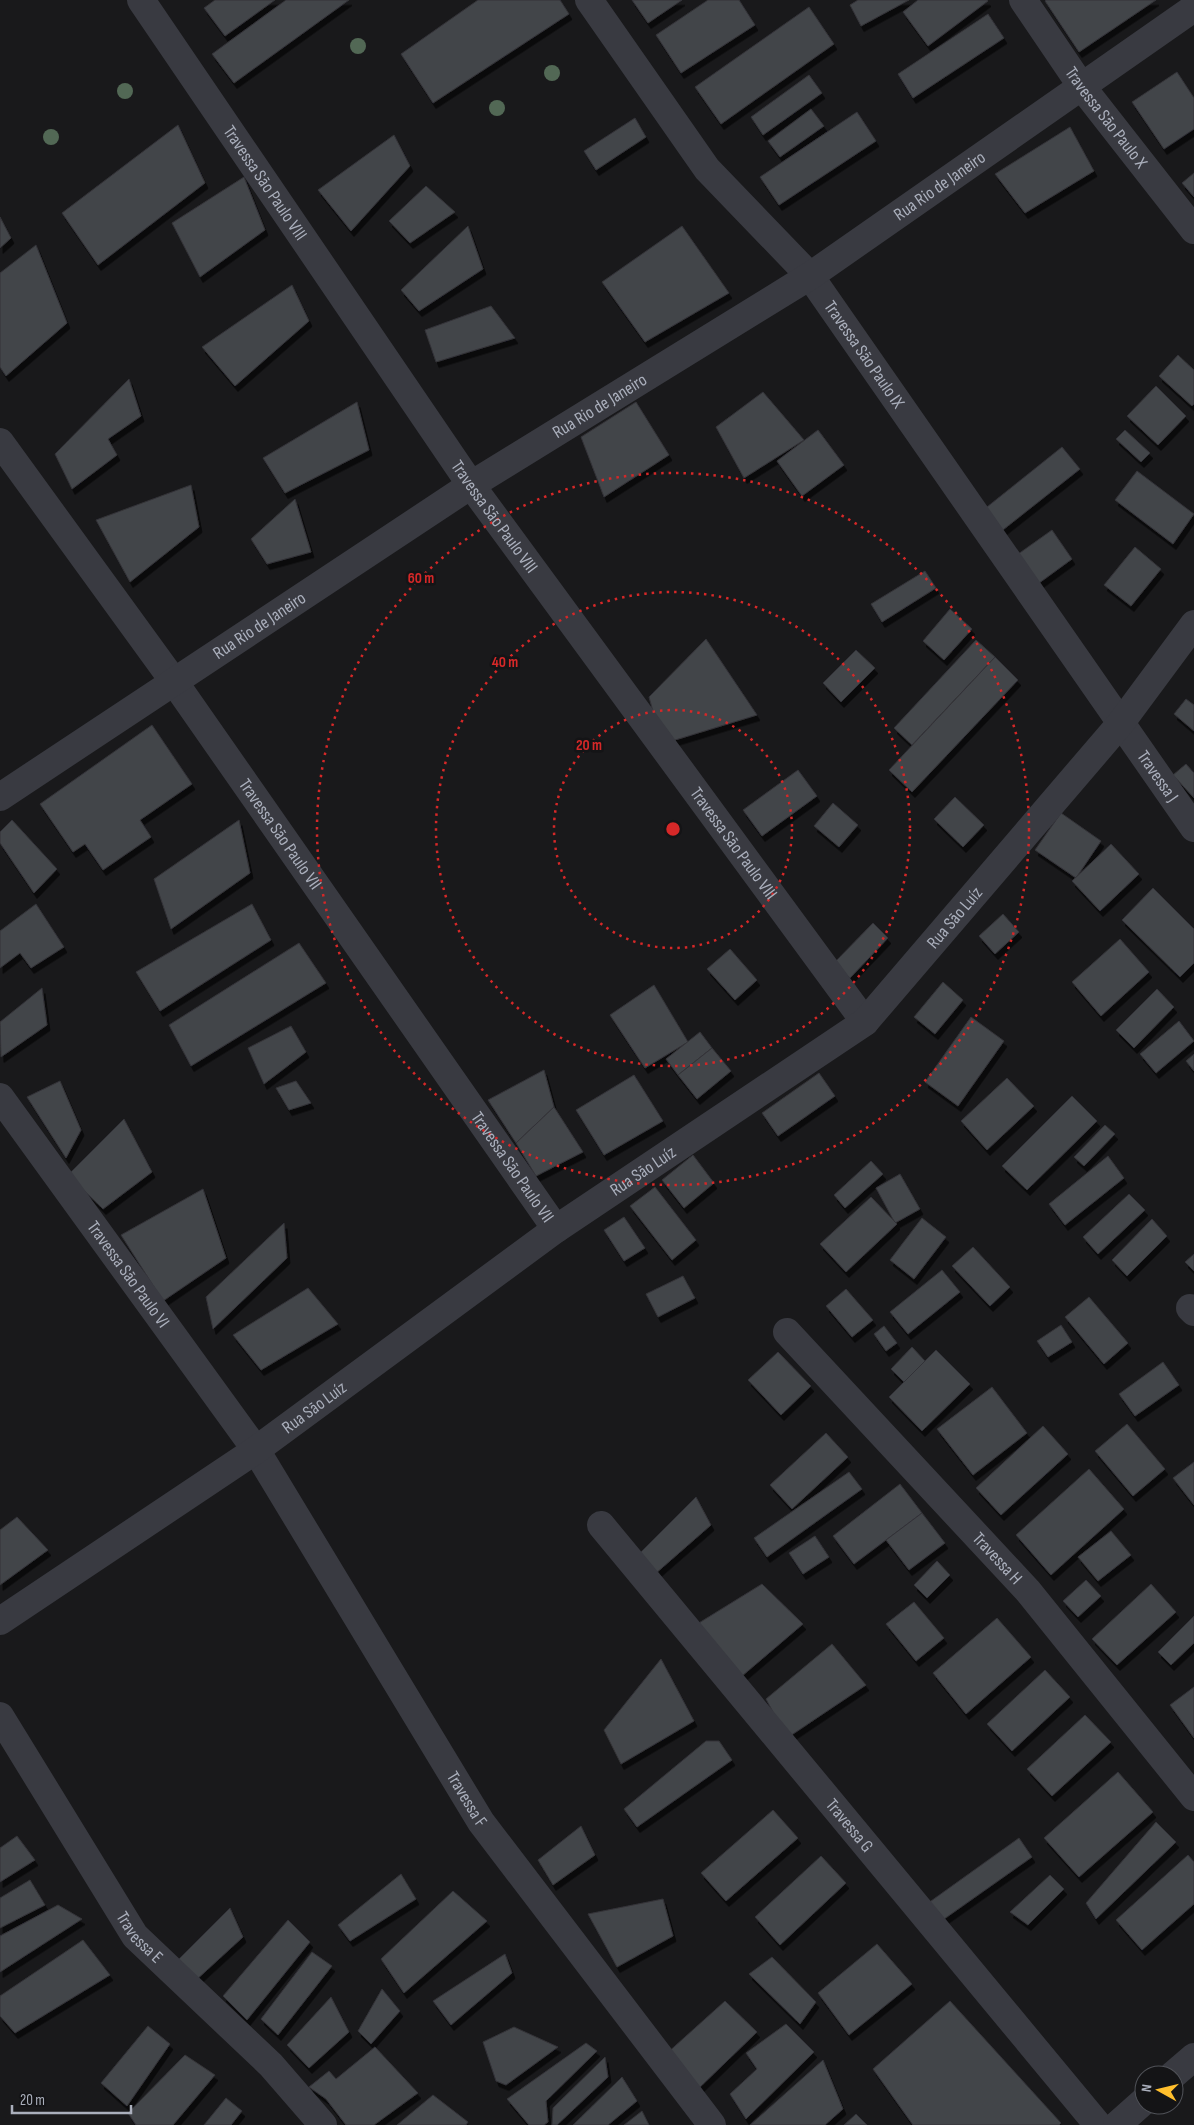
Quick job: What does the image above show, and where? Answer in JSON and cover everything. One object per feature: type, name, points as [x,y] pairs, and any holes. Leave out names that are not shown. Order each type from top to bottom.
[{"type":"street","name":"Travessa São Paulo VIII","points":[[141,0],[471,485],[865,1022]]},
{"type":"street","name":"Travessa São Paulo IX","points":[[589,0],[707,169],[810,276],[1120,724]]},
{"type":"street","name":"Travessa São Paulo X","points":[[1023,0],[1082,86],[1194,230]]},
{"type":"street","name":"Rua Rio de Janeiro","points":[[0,798],[176,683],[471,485],[810,276],[1194,8]]},
{"type":"street","name":"Travessa São Paulo VII","points":[[0,442],[176,683],[556,1229]]},
{"type":"street","name":"Rua São Luíz","points":[[0,1621],[256,1450],[556,1229],[865,1022],[1120,724],[1194,624]]},
{"type":"street","name":"Travessa J","points":[[1120,724],[1194,828]]},
{"type":"street","name":"Travessa São Paulo VI","points":[[0,1097],[256,1450]]},
{"type":"street","name":"Travessa H","points":[[787,1332],[1028,1592],[1194,1797]]},
{"type":"street","name":"Travessa F","points":[[256,1450],[480,1822],[712,2125]]},
{"type":"street","name":"Travessa G","points":[[601,1525],[1098,2125]]},
{"type":"street","name":"Travessa E","points":[[0,1716],[135,1936],[271,2065],[323,2125]]},
{"type":"street","points":[[1184,2065],[1194,2056]]},
{"type":"street","points":[[1117,2125],[1134,2110]]},
{"type":"building","points":[[215,0],[275,0],[225,36],[204,8]]},
{"type":"building","points":[[286,0],[349,0],[234,83],[212,54]]},
{"type":"building","points":[[478,0],[560,0],[569,14],[433,103],[401,54]]},
{"type":"building","points":[[632,0],[682,0],[648,23]]},
{"type":"building","points":[[708,0],[739,0],[755,25],[681,73],[656,35]]},
{"type":"building","points":[[858,0],[909,0],[861,26],[850,5]]},
{"type":"building","points":[[918,0],[988,1],[928,46],[903,12]]},
{"type":"building","points":[[1046,0],[1156,0],[1079,52]]},
{"type":"building","points":[[809,7],[834,44],[721,124],[695,87]]},
{"type":"building","points":[[988,14],[1004,38],[913,98],[898,74]]},
{"type":"building","points":[[1177,72],[1194,98],[1194,129],[1164,149],[1132,102]]},
{"type":"building","points":[[809,75],[822,93],[763,135],[751,117]]},
{"type":"building","points":[[811,109],[824,126],[780,157],[768,141]]},
{"type":"building","points":[[857,112],[876,141],[779,205],[760,177]]},
{"type":"building","points":[[635,118],[646,137],[596,170],[584,151]]},
{"type":"building","points":[[178,125],[205,183],[98,265],[62,213]]},
{"type":"building","points":[[1070,127],[1094,171],[1025,213],[995,174]]},
{"type":"building","points":[[394,135],[410,166],[351,231],[318,190]]},
{"type":"building","points":[[1194,173],[1194,197],[1182,183]]},
{"type":"building","points":[[244,177],[265,230],[200,277],[172,223]]},
{"type":"building","points":[[426,186],[455,212],[410,243],[389,221]]},
{"type":"building","points":[[0,217],[11,238],[0,248]]},
{"type":"building","points":[[468,226],[483,269],[419,311],[401,290]]},
{"type":"building","points":[[682,226],[729,293],[645,342],[602,282]]},
{"type":"building","points":[[36,245],[67,323],[6,376],[0,367],[0,273]]},
{"type":"building","points":[[292,285],[309,321],[235,386],[202,347]]},
{"type":"building","points":[[491,306],[515,338],[436,362],[425,330]]},
{"type":"building","points":[[1178,355],[1194,370],[1194,404],[1192,406],[1159,376]]},
{"type":"building","points":[[129,379],[141,416],[108,439],[117,455],[72,489],[55,454]]},
{"type":"building","points":[[1156,386],[1186,416],[1158,445],[1127,416]]},
{"type":"building","points":[[763,392],[804,440],[744,478],[716,427]]},
{"type":"building","points":[[357,402],[369,450],[285,493],[263,458]]},
{"type":"building","points":[[636,402],[669,455],[604,497],[581,437]]},
{"type":"building","points":[[818,430],[844,465],[802,496],[777,461]]},
{"type":"building","points":[[1125,430],[1150,453],[1141,462],[1116,439]]},
{"type":"building","points":[[1062,447],[1080,469],[999,533],[982,511]]},
{"type":"building","points":[[1137,471],[1194,514],[1173,544],[1115,500]]},
{"type":"building","points":[[191,485],[199,527],[130,582],[96,520]]},
{"type":"building","points":[[295,499],[311,552],[267,564],[251,539]]},
{"type":"building","points":[[1052,530],[1072,559],[1035,586],[1014,557]]},
{"type":"building","points":[[1135,547],[1161,569],[1131,606],[1104,585]]},
{"type":"building","points":[[925,571],[936,588],[882,622],[871,604]]},
{"type":"building","points":[[950,609],[972,629],[944,660],[923,641]]},
{"type":"building","points":[[706,639],[757,715],[662,744],[649,697]]},
{"type":"building","points":[[976,640],[995,657],[912,745],[894,728]]},
{"type":"building","points":[[856,650],[875,668],[841,702],[823,683]]},
{"type":"building","points":[[995,657],[1018,680],[912,792],[889,770]]},
{"type":"building","points":[[1186,699],[1194,705],[1194,731],[1174,714]]},
{"type":"building","points":[[152,725],[192,784],[140,820],[151,837],[103,870],[85,844],[73,852],[40,804]]},
{"type":"building","points":[[1186,764],[1194,773],[1194,798],[1173,775]]},
{"type":"building","points":[[798,770],[817,796],[762,836],[743,810]]},
{"type":"building","points":[[955,797],[984,825],[963,847],[934,819]]},
{"type":"building","points":[[833,803],[858,825],[839,847],[814,826]]},
{"type":"building","points":[[1061,813],[1101,841],[1076,878],[1035,850]]},
{"type":"building","points":[[12,820],[57,869],[34,893],[0,843],[0,832]]},
{"type":"building","points":[[239,820],[250,873],[171,929],[154,879]]},
{"type":"building","points":[[1111,844],[1139,874],[1100,911],[1072,881]]},
{"type":"building","points":[[1153,888],[1194,929],[1194,963],[1180,977],[1122,920]]},
{"type":"building","points":[[36,904],[64,947],[31,968],[20,953],[0,968],[0,931]]},
{"type":"building","points":[[252,904],[271,940],[160,1011],[136,972]]},
{"type":"building","points":[[1003,914],[1019,932],[995,954],[979,936]]},
{"type":"building","points":[[873,923],[888,938],[850,978],[834,963]]},
{"type":"building","points":[[1120,939],[1149,972],[1101,1016],[1072,982]]},
{"type":"building","points":[[299,943],[326,983],[191,1066],[169,1025]]},
{"type":"building","points":[[730,949],[757,980],[735,1000],[707,969]]},
{"type":"building","points":[[943,982],[963,1000],[935,1034],[914,1017]]},
{"type":"building","points":[[654,985],[688,1042],[645,1068],[610,1015]]},
{"type":"building","points":[[42,988],[47,1025],[1,1057],[0,1022]]},
{"type":"building","points":[[1157,989],[1174,1007],[1134,1048],[1116,1030]]},
{"type":"building","points":[[971,1017],[1004,1041],[958,1106],[925,1082]]},
{"type":"building","points":[[1179,1021],[1194,1041],[1156,1073],[1140,1054]]},
{"type":"building","points":[[291,1026],[306,1052],[264,1084],[248,1048]]},
{"type":"building","points":[[700,1032],[712,1048],[678,1075],[666,1059]]},
{"type":"building","points":[[712,1048],[731,1071],[697,1099],[678,1075]]},
{"type":"building","points":[[1194,1054],[1194,1071],[1186,1061]]},
{"type":"building","points":[[544,1070],[554,1107],[516,1143],[488,1100]]},
{"type":"building","points":[[819,1073],[835,1096],[778,1136],[762,1113]]},
{"type":"building","points":[[634,1075],[663,1121],[604,1155],[576,1110]]},
{"type":"building","points":[[1007,1078],[1034,1106],[987,1150],[961,1121]]},
{"type":"building","points":[[60,1081],[81,1130],[66,1158],[27,1097]]},
{"type":"building","points":[[296,1081],[311,1103],[289,1110],[276,1088]]},
{"type":"building","points":[[1072,1096],[1097,1121],[1027,1190],[1002,1166]]},
{"type":"building","points":[[554,1107],[583,1152],[536,1176],[516,1143]]},
{"type":"building","points":[[124,1119],[152,1172],[103,1209],[68,1175]]},
{"type":"building","points":[[1105,1125],[1115,1134],[1084,1166],[1074,1157]]},
{"type":"building","points":[[693,1155],[714,1183],[684,1208],[662,1180]]},
{"type":"building","points":[[1108,1156],[1124,1178],[1065,1225],[1049,1204]]},
{"type":"building","points":[[871,1161],[883,1174],[845,1208],[834,1195]]},
{"type":"building","points":[[900,1174],[920,1209],[895,1223],[876,1188]]},
{"type":"building","points":[[655,1187],[696,1240],[672,1260],[630,1206]]},
{"type":"building","points":[[203,1189],[226,1258],[163,1301],[121,1235]]},
{"type":"building","points":[[1129,1194],[1145,1210],[1098,1254],[1083,1237]]},
{"type":"building","points":[[871,1197],[897,1224],[846,1272],[820,1244]]},
{"type":"building","points":[[624,1217],[645,1248],[624,1261],[604,1230]]},
{"type":"building","points":[[922,1218],[946,1237],[914,1279],[890,1260]]},
{"type":"building","points":[[1152,1219],[1167,1236],[1127,1276],[1112,1260]]},
{"type":"building","points":[[284,1223],[287,1258],[213,1329],[206,1297]]},
{"type":"building","points":[[973,1247],[1010,1287],[990,1306],[952,1266]]},
{"type":"building","points":[[1194,1254],[1194,1271],[1185,1262]]},
{"type":"building","points":[[942,1270],[960,1292],[908,1334],[890,1312]]},
{"type":"building","points":[[683,1276],[695,1298],[658,1317],[646,1294]]},
{"type":"building","points":[[308,1288],[338,1324],[261,1370],[233,1335]]},
{"type":"building","points":[[846,1289],[873,1320],[852,1337],[826,1306]]},
{"type":"building","points":[[1089,1297],[1128,1343],[1104,1364],[1065,1317]]},
{"type":"building","points":[[1061,1325],[1072,1342],[1048,1357],[1037,1341]]},
{"type":"building","points":[[884,1326],[897,1343],[886,1351],[874,1334]]},
{"type":"building","points":[[912,1347],[925,1361],[904,1382],[891,1369]]},
{"type":"building","points":[[936,1350],[970,1384],[922,1431],[889,1397]]},
{"type":"building","points":[[778,1352],[811,1386],[781,1415],[748,1380]]},
{"type":"building","points":[[1163,1362],[1179,1385],[1135,1416],[1119,1394]]},
{"type":"building","points":[[992,1387],[1027,1433],[973,1475],[937,1429]]},
{"type":"building","points":[[1127,1424],[1165,1469],[1133,1496],[1095,1451]]},
{"type":"building","points":[[1043,1426],[1068,1454],[1001,1515],[976,1488]]},
{"type":"building","points":[[826,1433],[848,1457],[792,1509],[770,1485]]},
{"type":"building","points":[[1194,1462],[1194,1505],[1173,1478]]},
{"type":"building","points":[[1089,1469],[1124,1509],[1051,1575],[1016,1535]]},
{"type":"building","points":[[849,1472],[862,1489],[767,1557],[754,1538]]},
{"type":"building","points":[[900,1484],[922,1513],[854,1564],[833,1536]]},
{"type":"building","points":[[696,1497],[711,1525],[655,1574],[636,1557]]},
{"type":"building","points":[[922,1513],[945,1543],[909,1570],[886,1540]]},
{"type":"building","points":[[17,1517],[48,1550],[0,1585],[0,1530]]},
{"type":"building","points":[[1111,1531],[1131,1555],[1098,1581],[1078,1557]]},
{"type":"building","points":[[815,1536],[829,1557],[803,1574],[789,1553]]},
{"type":"building","points":[[937,1561],[950,1575],[927,1598],[914,1585]]},
{"type":"building","points":[[1086,1580],[1101,1596],[1078,1617],[1063,1601]]},
{"type":"building","points":[[762,1584],[803,1624],[735,1682],[694,1626]]},
{"type":"building","points":[[1151,1584],[1176,1612],[1117,1665],[1092,1639]]},
{"type":"building","points":[[914,1602],[944,1638],[916,1661],[886,1624]]},
{"type":"building","points":[[1194,1616],[1194,1643],[1171,1665],[1158,1652]]},
{"type":"building","points":[[997,1618],[1031,1657],[966,1714],[933,1673]]},
{"type":"building","points":[[832,1644],[866,1685],[787,1738],[766,1699]]},
{"type":"building","points":[[661,1659],[694,1721],[621,1764],[604,1730]]},
{"type":"building","points":[[1045,1670],[1070,1697],[1012,1751],[987,1724]]},
{"type":"building","points":[[1194,1687],[1194,1738],[1170,1705]]},
{"type":"building","points":[[1085,1715],[1111,1742],[1052,1796],[1027,1769]]},
{"type":"building","points":[[706,1741],[719,1741],[732,1760],[637,1827],[624,1809]]},
{"type":"building","points":[[1118,1772],[1153,1812],[1079,1877],[1044,1838]]},
{"type":"building","points":[[773,1810],[798,1838],[726,1901],[701,1873]]},
{"type":"building","points":[[1156,1822],[1176,1842],[1096,1919],[1086,1903]]},
{"type":"building","points":[[581,1826],[595,1855],[553,1885],[538,1860]]},
{"type":"building","points":[[17,1836],[35,1860],[0,1882],[0,1848]]},
{"type":"building","points":[[1019,1838],[1032,1857],[937,1924],[924,1906]]},
{"type":"building","points":[[1188,1855],[1194,1862],[1194,1904],[1142,1950],[1116,1920]]},
{"type":"building","points":[[821,1856],[846,1883],[780,1945],[755,1917]]},
{"type":"building","points":[[401,1874],[416,1899],[350,1941],[338,1925]]},
{"type":"building","points":[[1050,1875],[1064,1889],[1028,1925],[1010,1912]]},
{"type":"building","points":[[30,1880],[45,1905],[0,1928],[0,1898]]},
{"type":"building","points":[[453,1891],[487,1921],[404,1993],[381,1959]]},
{"type":"building","points":[[663,1899],[673,1936],[617,1967],[588,1914]]},
{"type":"building","points":[[58,1905],[82,1919],[0,1972],[0,1936]]},
{"type":"building","points":[[230,1908],[243,1937],[195,1981],[178,1960]]},
{"type":"building","points":[[288,1920],[310,1942],[247,2020],[223,1996]]},
{"type":"building","points":[[83,1940],[110,1975],[15,2033],[0,2016],[0,1996]]},
{"type":"building","points":[[877,1944],[912,1984],[849,2035],[818,1993]]},
{"type":"building","points":[[312,1952],[332,1966],[278,2035],[261,2019]]},
{"type":"building","points":[[505,1954],[512,1973],[451,2025],[433,2001]]},
{"type":"building","points":[[772,1957],[816,2002],[800,2024],[749,1974]]},
{"type":"building","points":[[382,1989],[400,2011],[371,2044],[358,2031]]},
{"type":"building","points":[[331,1997],[349,2032],[309,2068],[287,2045]]},
{"type":"building","points":[[725,2001],[757,2032],[698,2089],[665,2055]]},
{"type":"building","points":[[950,2001],[1061,2123],[1059,2125],[913,2125],[873,2069]]},
{"type":"building","points":[[786,2024],[814,2052],[746,2119],[730,2094],[757,2069],[746,2053]]},
{"type":"building","points":[[148,2026],[170,2044],[127,2106],[101,2083]]},
{"type":"building","points":[[514,2027],[558,2047],[506,2085],[496,2081],[483,2042]]},
{"type":"building","points":[[586,2043],[597,2051],[546,2101],[548,2122],[544,2125],[529,2125],[507,2099]]},
{"type":"building","points":[[375,2047],[418,2093],[374,2125],[346,2125],[326,2099],[309,2087],[329,2071],[336,2079]]},
{"type":"building","points":[[185,2055],[215,2075],[173,2125],[136,2125],[128,2113]]},
{"type":"building","points":[[605,2057],[608,2077],[557,2125],[552,2125],[553,2108]]},
{"type":"building","points":[[823,2060],[843,2109],[825,2125],[750,2125]]},
{"type":"building","points":[[622,2077],[637,2101],[608,2125],[573,2125]]},
{"type":"building","points":[[433,2095],[468,2122],[466,2125],[397,2125]]},
{"type":"building","points":[[226,2098],[242,2111],[231,2125],[204,2125]]},
{"type":"building","points":[[642,2111],[649,2125],[624,2125]]},
{"type":"building","points":[[856,2114],[867,2125],[844,2125]]}]
